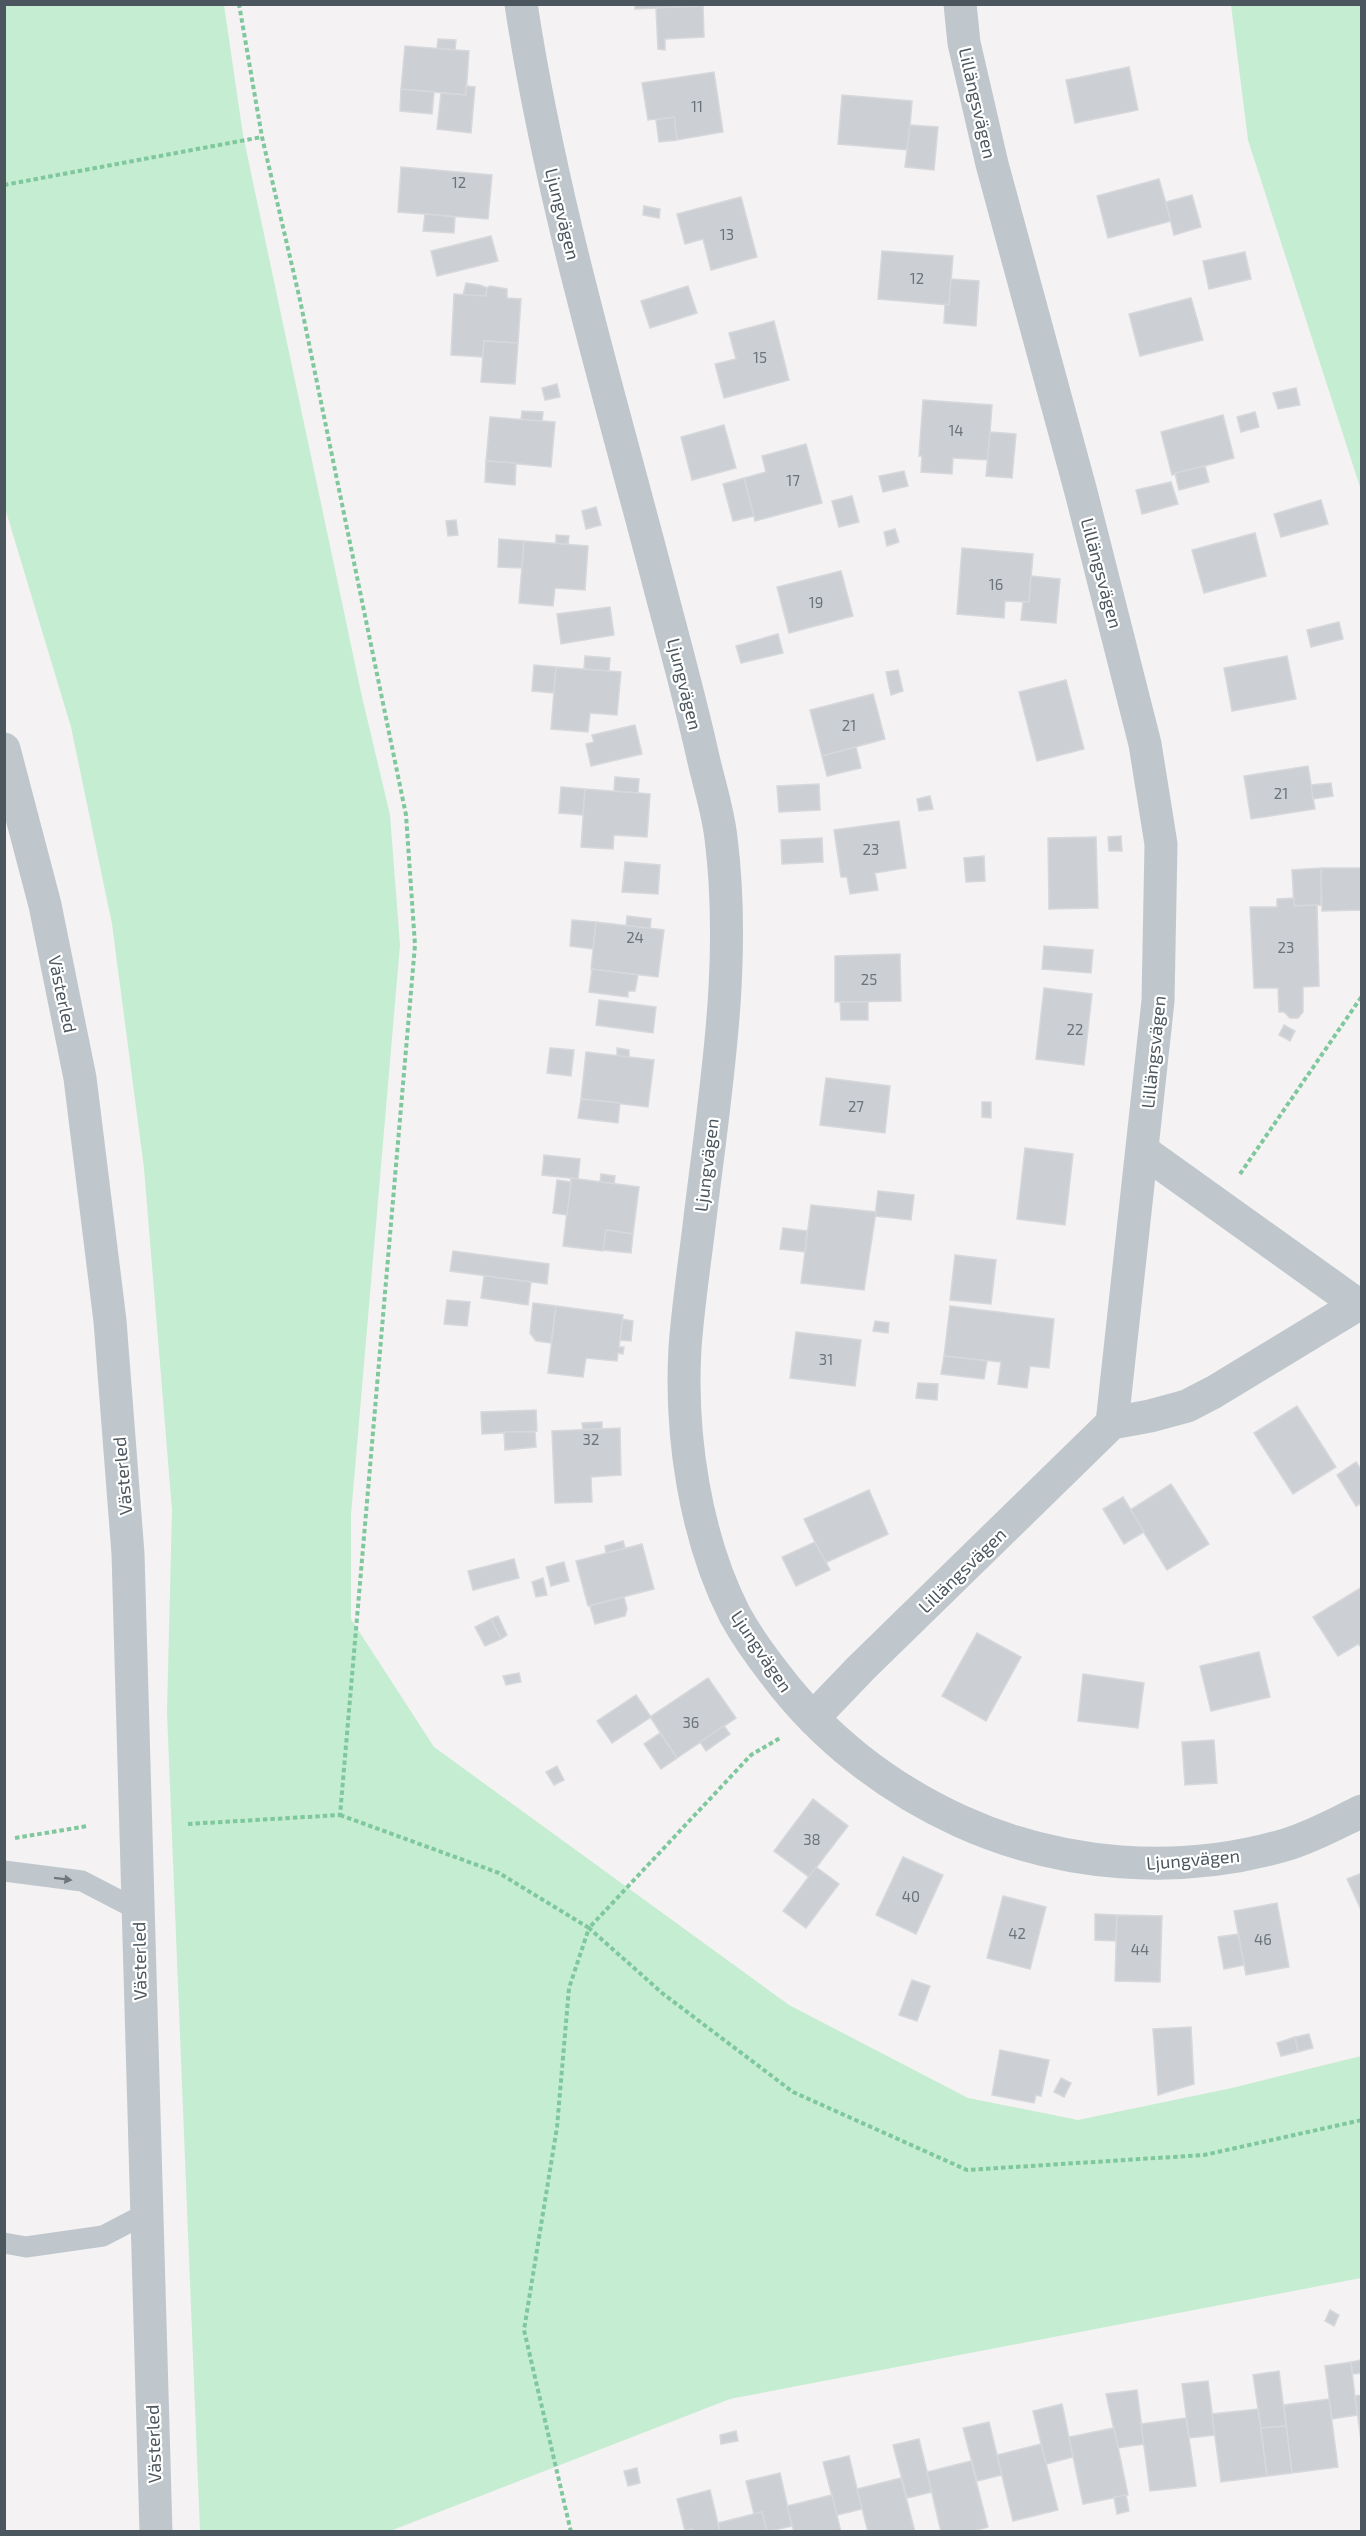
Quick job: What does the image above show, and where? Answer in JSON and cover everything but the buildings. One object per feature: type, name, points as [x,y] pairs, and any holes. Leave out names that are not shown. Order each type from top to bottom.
[{"type":"street","name":"Ljungvägen","points":[[521,4],[535,93],[556,190],[602,372],[690,699],[721,834],[726,904],[723,1029],[685,1351],[685,1413],[690,1475],[707,1545],[735,1616],[768,1665],[813,1718],[840,1744],[927,1806],[989,1834],[1072,1856],[1113,1862],[1164,1864],[1245,1855],[1292,1843],[1362,1811]]},
{"type":"street","name":"Lillängsvägen","points":[[813,1718],[861,1668],[1112,1423],[1158,1001],[1161,844],[1145,744],[1081,492],[992,164],[964,43],[960,4]]},
{"type":"street","name":"Västerled","points":[[4,749],[45,905],[80,1078],[110,1322],[128,1554],[156,2532]]},
{"type":"street","points":[[1112,1423],[1187,1406],[1214,1392],[1359,1303],[1143,1151]]},
{"type":"lane","points":[[4,1871],[82,1881],[138,1910]]},
{"type":"lane","points":[[4,2243],[26,2247],[103,2236],[147,2213]]},
{"type":"path","points":[[239,4],[262,137],[302,312],[406,815],[415,945],[340,1815]]},
{"type":"path","points":[[4,185],[262,137]]},
{"type":"path","points":[[1219,1206],[1362,996]]},
{"type":"path","points":[[571,2532],[524,2330],[557,2127],[569,1988],[589,1928],[751,1755],[813,1718]]},
{"type":"path","points":[[188,1824],[340,1815],[499,1873],[589,1928],[662,1993],[793,2092],[968,2170],[1204,2155],[1362,2120]]},
{"type":"path","points":[[4,1840],[88,1826]]},
{"type":"green space","points":[[4,5],[224,5],[243,135],[362,697],[390,815],[400,945],[351,1515],[351,1619],[434,1747],[789,2005],[968,2098],[1078,2120],[1232,2088],[1361,2056],[1361,2278],[730,2399],[390,2531],[200,2531],[167,1712],[172,1510],[144,1168],[112,924],[71,727],[5,508]]},
{"type":"green space","points":[[1231,5],[1361,5],[1361,490],[1248,140]]}]
